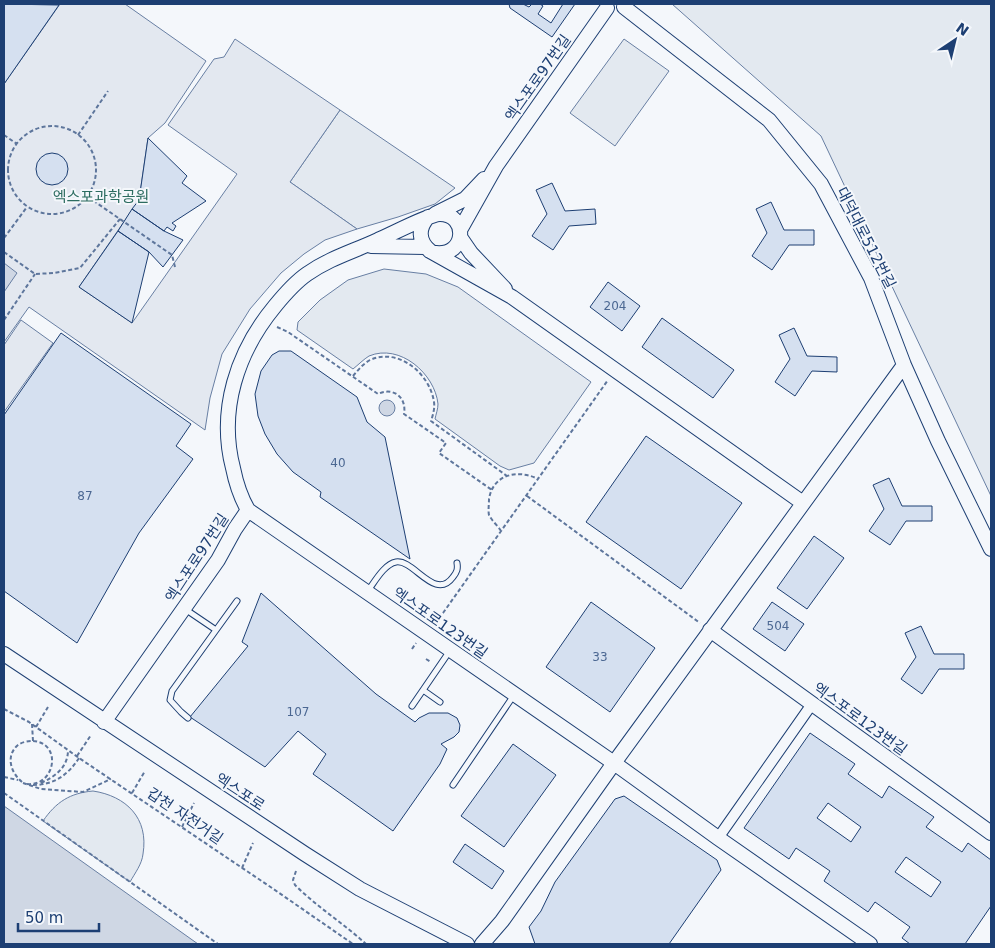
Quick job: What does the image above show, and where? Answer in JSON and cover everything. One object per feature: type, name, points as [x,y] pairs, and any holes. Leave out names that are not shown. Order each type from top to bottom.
[{"type":"street","points":[[606,6],[616,12],[625,5]]},
{"type":"street","name":"대덕대로512번길","points":[[625,5],[769,120],[821,184],[871,278],[904,365],[938,441],[991,549]]},
{"type":"street","name":"엑스포로97번길","points":[[104,722],[185,609],[218,560],[248,510],[240,496],[230,459],[227,429],[228,403],[234,381],[247,349],[264,319],[285,294],[306,275],[337,256],[365,246],[465,199],[496,166],[606,6]]},
{"type":"street","points":[[365,246],[430,250],[442,254],[454,249],[496,166]]},
{"type":"street","points":[[512,297],[471,253],[460,234],[458,224],[448,215],[431,216],[421,228],[420,235],[430,250],[512,297],[803,504]]},
{"type":"street","points":[[482,944],[502,921],[710,630],[904,365]]},
{"type":"street","name":"엑스포로123번길","points":[[248,510],[614,763],[870,944]]},
{"type":"street","name":"엑스포로123번길","points":[[710,630],[991,833]]},
{"type":"street","name":"엑스포로","points":[[4,654],[104,722],[360,889],[467,944]]},
{"type":"street","points":[[718,838],[812,704]]},
{"type":"lane","points":[[367,593],[384,570],[394,562],[407,565],[431,582],[439,585],[452,580],[458,568],[457,563]]},
{"type":"lane","points":[[188,718],[170,700],[172,691],[237,600]]},
{"type":"lane","points":[[185,609],[216,630]]},
{"type":"lane","points":[[412,706],[450,650]]},
{"type":"lane","points":[[423,690],[440,702]]},
{"type":"lane","points":[[453,785],[514,694]]},
{"type":"path","points":[[78,135],[108,92]]},
{"type":"path","points":[[53,126],[67,128],[78,135],[90,147],[96,161],[97,176],[88,197],[83,203],[70,211],[56,215],[41,213],[27,207],[17,197],[10,184],[8,170],[10,157],[17,144],[27,134],[39,128],[53,126]]},
{"type":"path","points":[[4,135],[17,144]]},
{"type":"path","points":[[88,197],[172,255],[176,267]]},
{"type":"path","points":[[4,238],[27,207]]},
{"type":"path","points":[[4,252],[36,274],[80,268],[120,219]]},
{"type":"path","points":[[4,320],[36,274]]},
{"type":"path","points":[[277,327],[288,332],[378,394],[387,391],[396,392],[402,399],[405,407],[404,414],[446,443],[439,453],[492,490]]},
{"type":"path","points":[[353,376],[370,360],[382,357],[395,358],[406,362],[416,369],[430,389],[435,402],[430,421],[507,476]]},
{"type":"path","points":[[432,620],[443,613],[609,378]]},
{"type":"path","points":[[501,531],[489,515],[492,490],[502,478],[519,473],[528,474],[538,479]]},
{"type":"path","points":[[526,496],[710,630]]},
{"type":"path","points":[[412,649],[416,643]]},
{"type":"path","points":[[426,659],[431,662]]},
{"type":"path","points":[[36,727],[48,707]]},
{"type":"path","name":"갑천 자전거길","points":[[4,708],[32,724],[353,944]]},
{"type":"path","points":[[32,724],[33,741]]},
{"type":"path","points":[[29,785],[40,785],[64,777],[69,773],[91,735]]},
{"type":"path","points":[[22,782],[12,772],[10,766],[11,756],[17,746],[27,741],[45,745],[49,749],[53,761],[50,772],[41,782],[29,785]]},
{"type":"path","points":[[29,785],[42,783],[56,774],[66,763],[68,750]]},
{"type":"path","points":[[132,793],[145,771]]},
{"type":"path","points":[[4,777],[41,788],[83,792],[111,779]]},
{"type":"path","points":[[4,793],[218,944]]},
{"type":"path","points":[[182,827],[194,803]]},
{"type":"path","points":[[242,868],[253,843]]},
{"type":"path","points":[[296,871],[293,880],[294,885],[319,908],[366,944]]},
{"type":"shaded area","points":[[60,4],[125,4],[206,61],[165,123],[148,138],[139,200],[79,287],[132,323],[237,174],[168,125],[214,59],[224,57],[235,39],[340,110],[290,182],[357,229],[325,240],[304,254],[281,273],[250,309],[222,354],[210,398],[205,430],[29,307],[4,342],[4,84]]},
{"type":"shaded area","points":[[672,4],[991,4],[991,496],[821,136]]},
{"type":"shaded area","points":[[624,39],[669,71],[615,146],[570,113]]},
{"type":"shaded area","points":[[340,110],[455,188],[435,204],[357,229],[290,182]]},
{"type":"shaded area","points":[[4,263],[17,273],[4,292]]},
{"type":"shaded area","points":[[384,269],[426,274],[458,287],[591,382],[534,463],[509,470],[500,466],[435,419],[438,404],[430,382],[423,372],[404,358],[381,353],[369,356],[353,369],[297,330],[298,322],[320,300],[348,280]]},
{"type":"shaded area","points":[[21,320],[53,343],[4,412],[4,345]]},
{"type":"shaded area","points":[[387,400],[393,402],[395,408],[393,414],[387,416],[381,414],[379,408],[381,402]]},
{"type":"shaded area","points":[[93,791],[116,798],[133,811],[139,820],[144,841],[143,854],[140,865],[130,882],[43,821],[58,804],[70,796]]},
{"type":"shaded area","points":[[4,806],[198,944],[4,944]]},
{"type":"building","points":[[4,4],[59,5],[4,84]]},
{"type":"building","points":[[509,4],[523,4],[529,7],[532,4],[540,4],[543,6],[538,14],[551,23],[563,4],[575,4],[552,37],[510,8]]},
{"type":"building","points":[[148,138],[187,176],[182,183],[206,201],[172,223],[176,226],[173,231],[167,227],[164,231],[132,209],[139,200]]},
{"type":"building","points":[[52,153],[58,154],[63,158],[67,163],[67,175],[63,180],[58,184],[52,185],[46,184],[41,180],[37,175],[36,169],[37,163],[41,158],[46,154]]},
{"type":"building","points":[[552,183],[565,211],[595,209],[596,224],[569,226],[553,250],[532,236],[547,214],[536,190]]},
{"type":"building","points":[[771,202],[784,230],[814,230],[814,245],[789,245],[772,270],[752,256],[767,233],[756,209]]},
{"type":"building","points":[[132,209],[164,231],[183,240],[163,267],[149,252],[118,231]]},
{"type":"building","points":[[118,231],[149,252],[132,323],[79,287]]},
{"type":"building","points":[[608,282],[640,306],[622,331],[590,307]]},
{"type":"building","points":[[662,318],[734,370],[713,398],[642,347]]},
{"type":"building","points":[[794,328],[807,356],[837,357],[837,372],[812,371],[795,396],[775,382],[790,359],[779,335]]},
{"type":"building","points":[[61,333],[191,424],[176,446],[193,459],[139,533],[77,643],[4,591],[4,415]]},
{"type":"building","points":[[279,351],[291,351],[357,397],[367,422],[385,437],[410,559],[320,497],[321,492],[293,472],[277,454],[265,434],[258,416],[255,394],[261,371],[272,355]]},
{"type":"building","points":[[646,436],[742,503],[681,589],[586,522]]},
{"type":"building","points":[[889,478],[902,506],[932,506],[932,521],[906,521],[890,545],[869,531],[884,509],[873,485]]},
{"type":"building","points":[[814,536],[844,558],[807,609],[777,588]]},
{"type":"building","points":[[261,593],[376,694],[415,722],[429,713],[448,713],[457,718],[460,725],[459,732],[441,744],[447,749],[440,764],[393,831],[313,774],[326,754],[298,731],[265,767],[190,717],[248,646],[242,642]]},
{"type":"building","points":[[591,602],[655,648],[610,712],[546,667]]},
{"type":"building","points":[[772,602],[804,624],[785,651],[753,629]]},
{"type":"building","points":[[921,626],[934,654],[964,654],[964,669],[939,669],[922,694],[901,679],[916,657],[905,633]]},
{"type":"building","points":[[810,733],[855,764],[848,774],[882,798],[889,786],[934,817],[926,827],[962,852],[968,843],[991,860],[991,906],[965,944],[910,944],[902,938],[910,927],[875,902],[868,912],[824,881],[830,871],[796,848],[789,859],[744,828]],"holes":[[[828,803],[861,827],[851,842],[817,818]],[[906,857],[941,882],[931,897],[895,872]]]},
{"type":"building","points":[[513,744],[556,775],[504,847],[461,816]]},
{"type":"building","points":[[624,796],[717,860],[721,870],[669,944],[535,944],[529,927],[541,911],[555,882],[615,799]]},
{"type":"building","points":[[465,844],[504,871],[492,889],[453,862]]},
{"type":"park label","name":"엑스포과학공원","points":[[101,197]]}]
